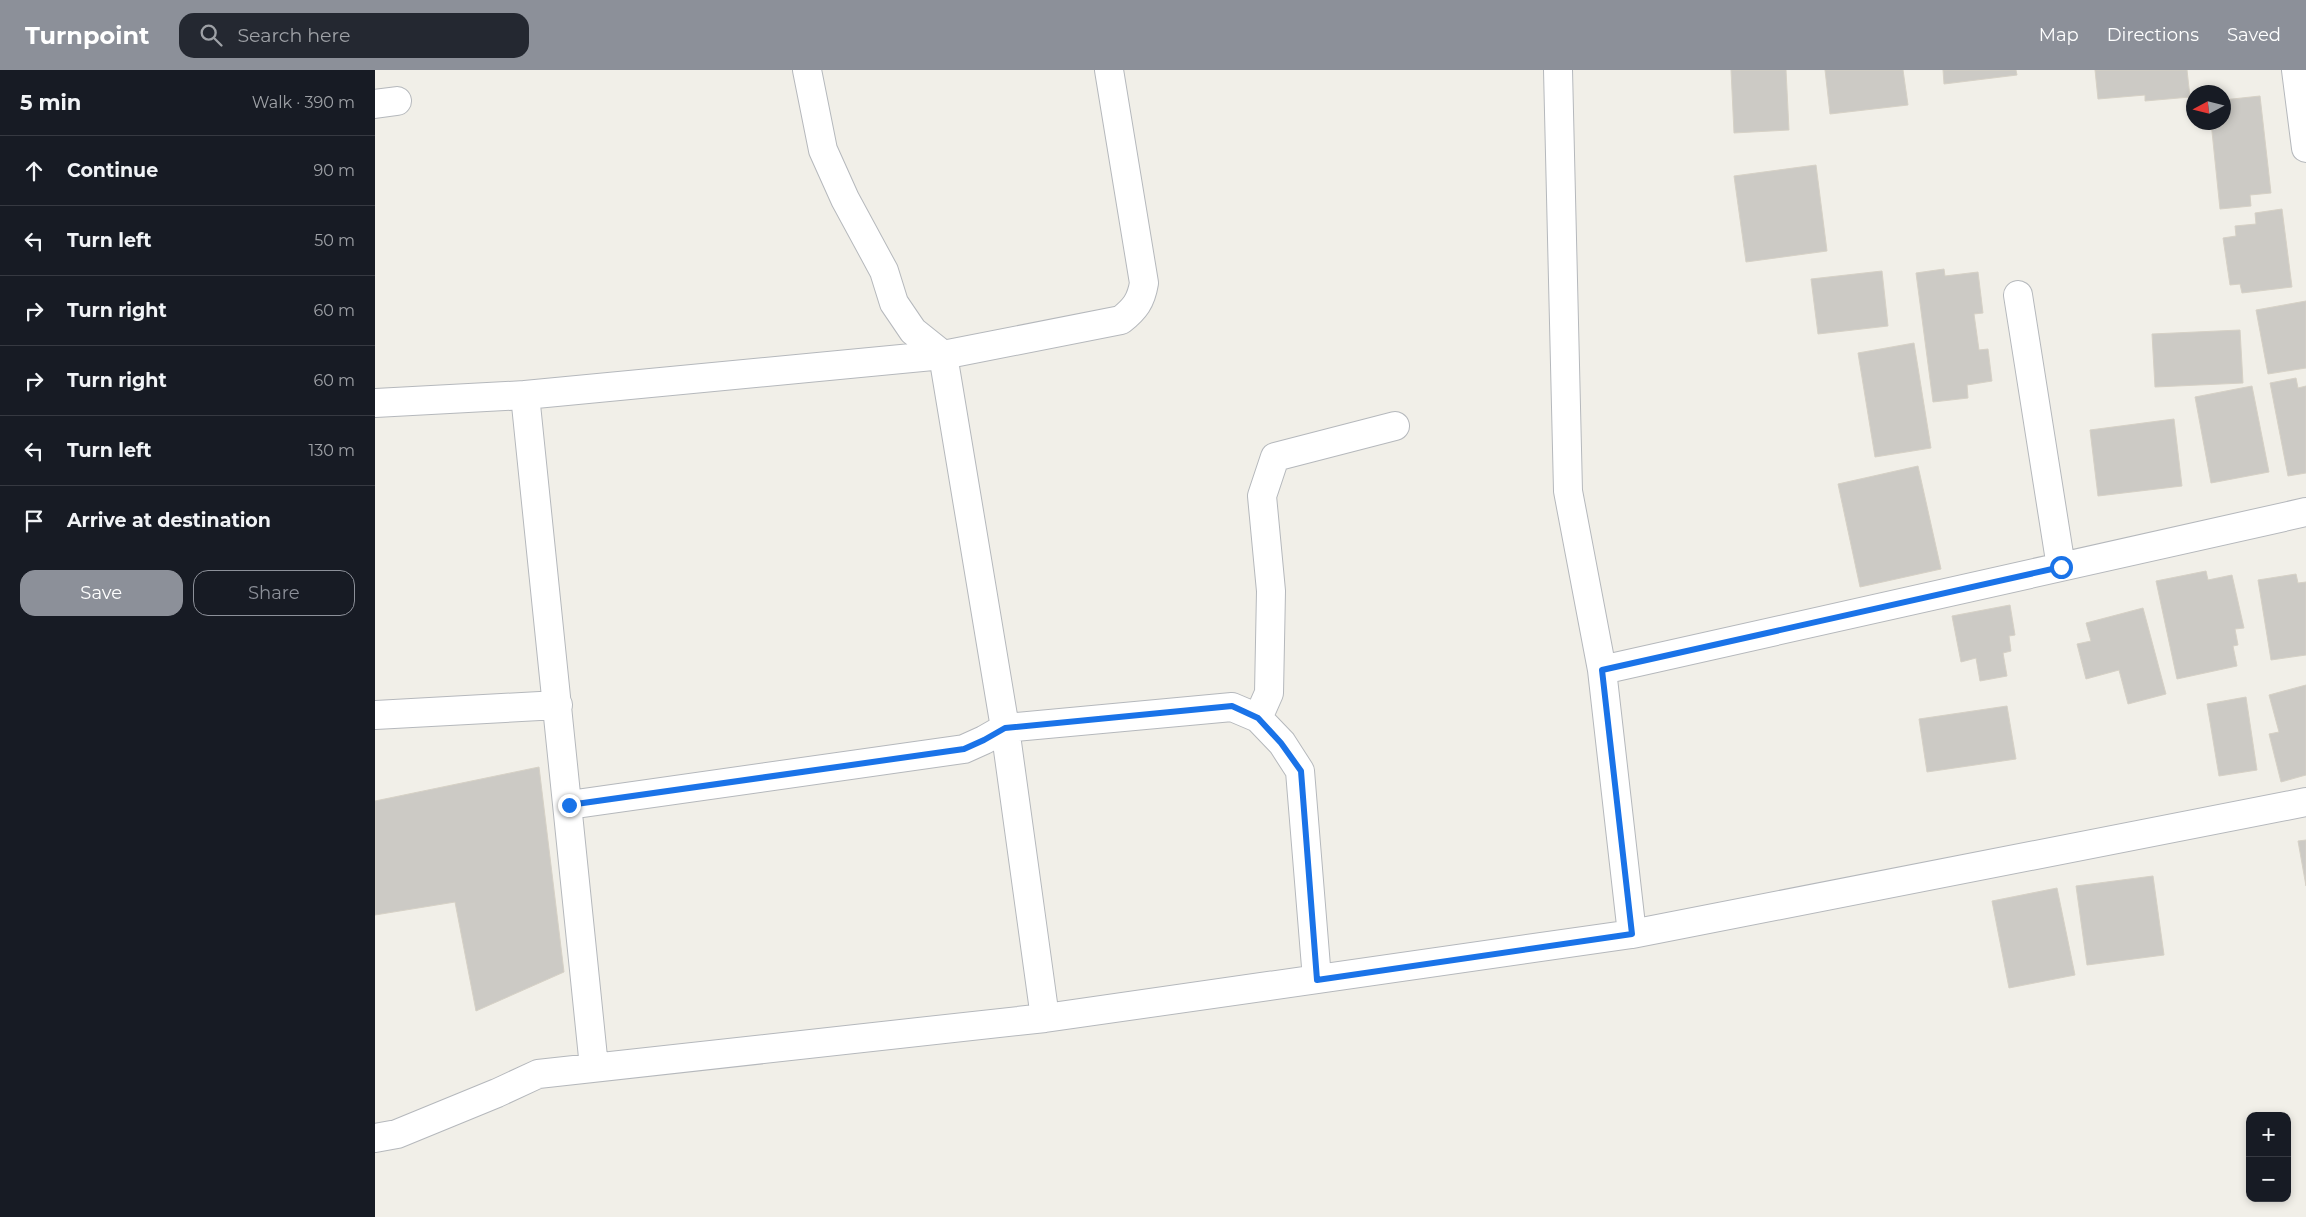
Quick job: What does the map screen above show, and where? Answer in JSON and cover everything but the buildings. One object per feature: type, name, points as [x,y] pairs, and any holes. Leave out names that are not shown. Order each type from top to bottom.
[{"type":"street","points":[[807,70],[823,150],[845,199],[884,271],[894,303],[913,331],[943,355],[1005,728],[1045,1018]]},
{"type":"street","points":[[375,403],[525,395],[943,355],[1121,320],[1134,310],[1141,298],[1143,283],[1109,70]]},
{"type":"street","points":[[1558,70],[1568,491],[1602,670],[1632,934]]},
{"type":"street","points":[[2296,70],[2306,148]]},
{"type":"street","points":[[2018,295],[2061,567]]},
{"type":"street","points":[[525,395],[595,1067]]},
{"type":"street","points":[[1258,718],[1269,693],[1271,591],[1262,496],[1275,457],[1395,426]]},
{"type":"street","points":[[1602,670],[2306,512]]},
{"type":"street","points":[[375,715],[558,705]]},
{"type":"street","points":[[569,805],[964,749],[1005,728],[1232,706],[1258,718],[1281,743],[1301,771],[1317,980]]},
{"type":"street","points":[[375,1138],[397,1134],[538,1074],[1045,1018],[1632,934],[2306,802]]},
{"type":"route","points":[[569,805],[964,749],[1005,728],[1232,706],[1258,718],[1281,743],[1301,771],[1317,980],[1632,934],[1602,670],[2061,567]]}]
